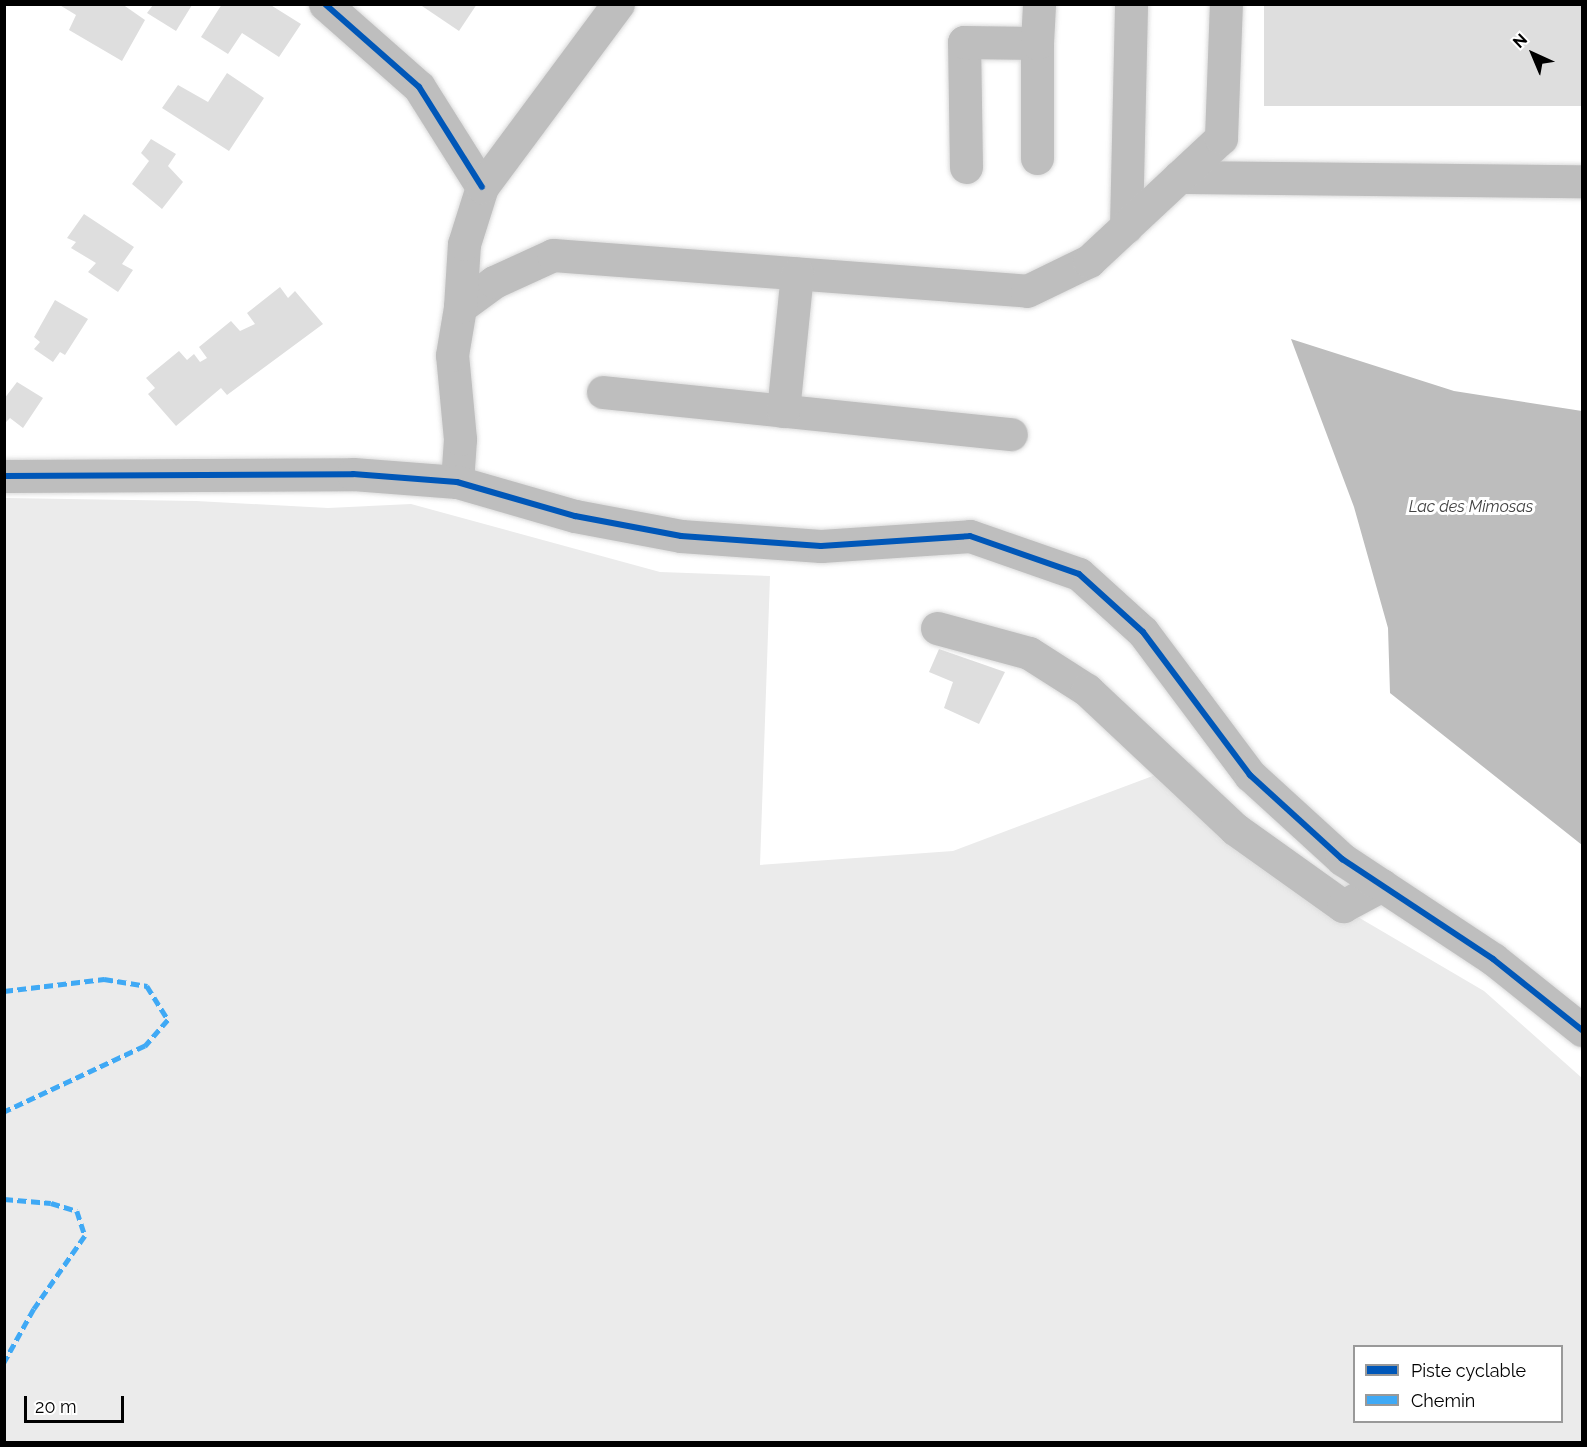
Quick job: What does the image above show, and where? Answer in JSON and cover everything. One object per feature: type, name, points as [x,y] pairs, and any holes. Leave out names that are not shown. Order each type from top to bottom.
[{"type":"main road","points":[[325,4],[418,87],[482,187]]},
{"type":"main road","points":[[457,482],[460,439],[452,355],[460,307],[464,244],[482,187],[618,4]]},
{"type":"main road","points":[[1037,158],[1039,4]]},
{"type":"main road","points":[[1126,227],[1131,4]]},
{"type":"main road","points":[[460,307],[494,282],[553,255],[1027,291],[1089,261],[1221,138],[1226,4]]},
{"type":"main road","points":[[966,167],[964,42],[1037,43]]},
{"type":"main road","points":[[1179,177],[1582,181]]},
{"type":"main road","points":[[783,411],[797,274]]},
{"type":"main road","points":[[603,392],[1011,434]]},
{"type":"main road","points":[[4,476],[353,474],[457,482],[575,516],[681,536],[821,546],[970,536],[1079,574],[1143,632],[1250,775],[1342,859],[1493,959],[1582,1030]]},
{"type":"main road","points":[[937,628],[1029,653],[1087,690],[1236,829],[1343,906],[1382,885]]},
{"type":"shaded area","points":[[5,498],[196,501],[328,508],[411,504],[660,572],[770,576],[760,865],[953,851],[1190,762],[1317,893],[1484,991],[1582,1078],[1582,1442],[5,1442]]},
{"type":"water","name":"Lac des Mimosas","points":[[1291,339],[1454,391],[1582,411],[1582,845],[1390,693],[1388,628],[1354,507]]},
{"type":"building","points":[[58,4],[122,4],[145,20],[122,61],[69,30],[76,15]]},
{"type":"building","points":[[222,4],[269,4],[301,24],[279,57],[242,33],[228,54],[201,37]]},
{"type":"building","points":[[419,4],[477,4],[459,31]]},
{"type":"building","points":[[1264,4],[1582,4],[1582,106],[1264,106]]},
{"type":"building","points":[[153,5],[192,5],[176,31],[147,13]]},
{"type":"building","points":[[227,73],[264,98],[229,151],[162,108],[178,85],[208,102]]},
{"type":"building","points":[[151,139],[176,154],[168,166],[183,182],[162,209],[132,184],[149,161],[141,153]]},
{"type":"building","points":[[84,214],[134,247],[122,264],[133,270],[118,292],[88,272],[96,263],[71,248],[76,242],[67,238]]},
{"type":"building","points":[[280,287],[288,298],[295,291],[323,324],[227,395],[221,388],[176,426],[148,394],[155,388],[146,378],[179,351],[187,360],[194,354],[200,362],[207,358],[199,347],[231,321],[240,331],[255,324],[247,313]]},
{"type":"building","points":[[55,300],[88,319],[65,355],[60,352],[53,362],[34,349],[40,342],[34,337]]},
{"type":"building","points":[[17,382],[43,398],[23,428],[10,418],[4,424],[4,399]]},
{"type":"building","points":[[939,649],[1005,672],[979,724],[944,708],[953,682],[929,672]]},
{"type":"marked path","points":[[4,991],[104,979],[147,986],[168,1020],[145,1046],[4,1112]]},
{"type":"marked path","points":[[4,1199],[51,1203],[77,1211],[85,1236],[34,1309],[4,1363]]},
{"type":"cycle path","points":[[325,4],[419,87],[482,187]]},
{"type":"cycle path","points":[[4,476],[353,474],[457,482],[575,516],[681,536],[821,546],[970,536],[1079,574],[1143,632],[1250,775],[1342,859],[1493,959],[1582,1030]]}]
